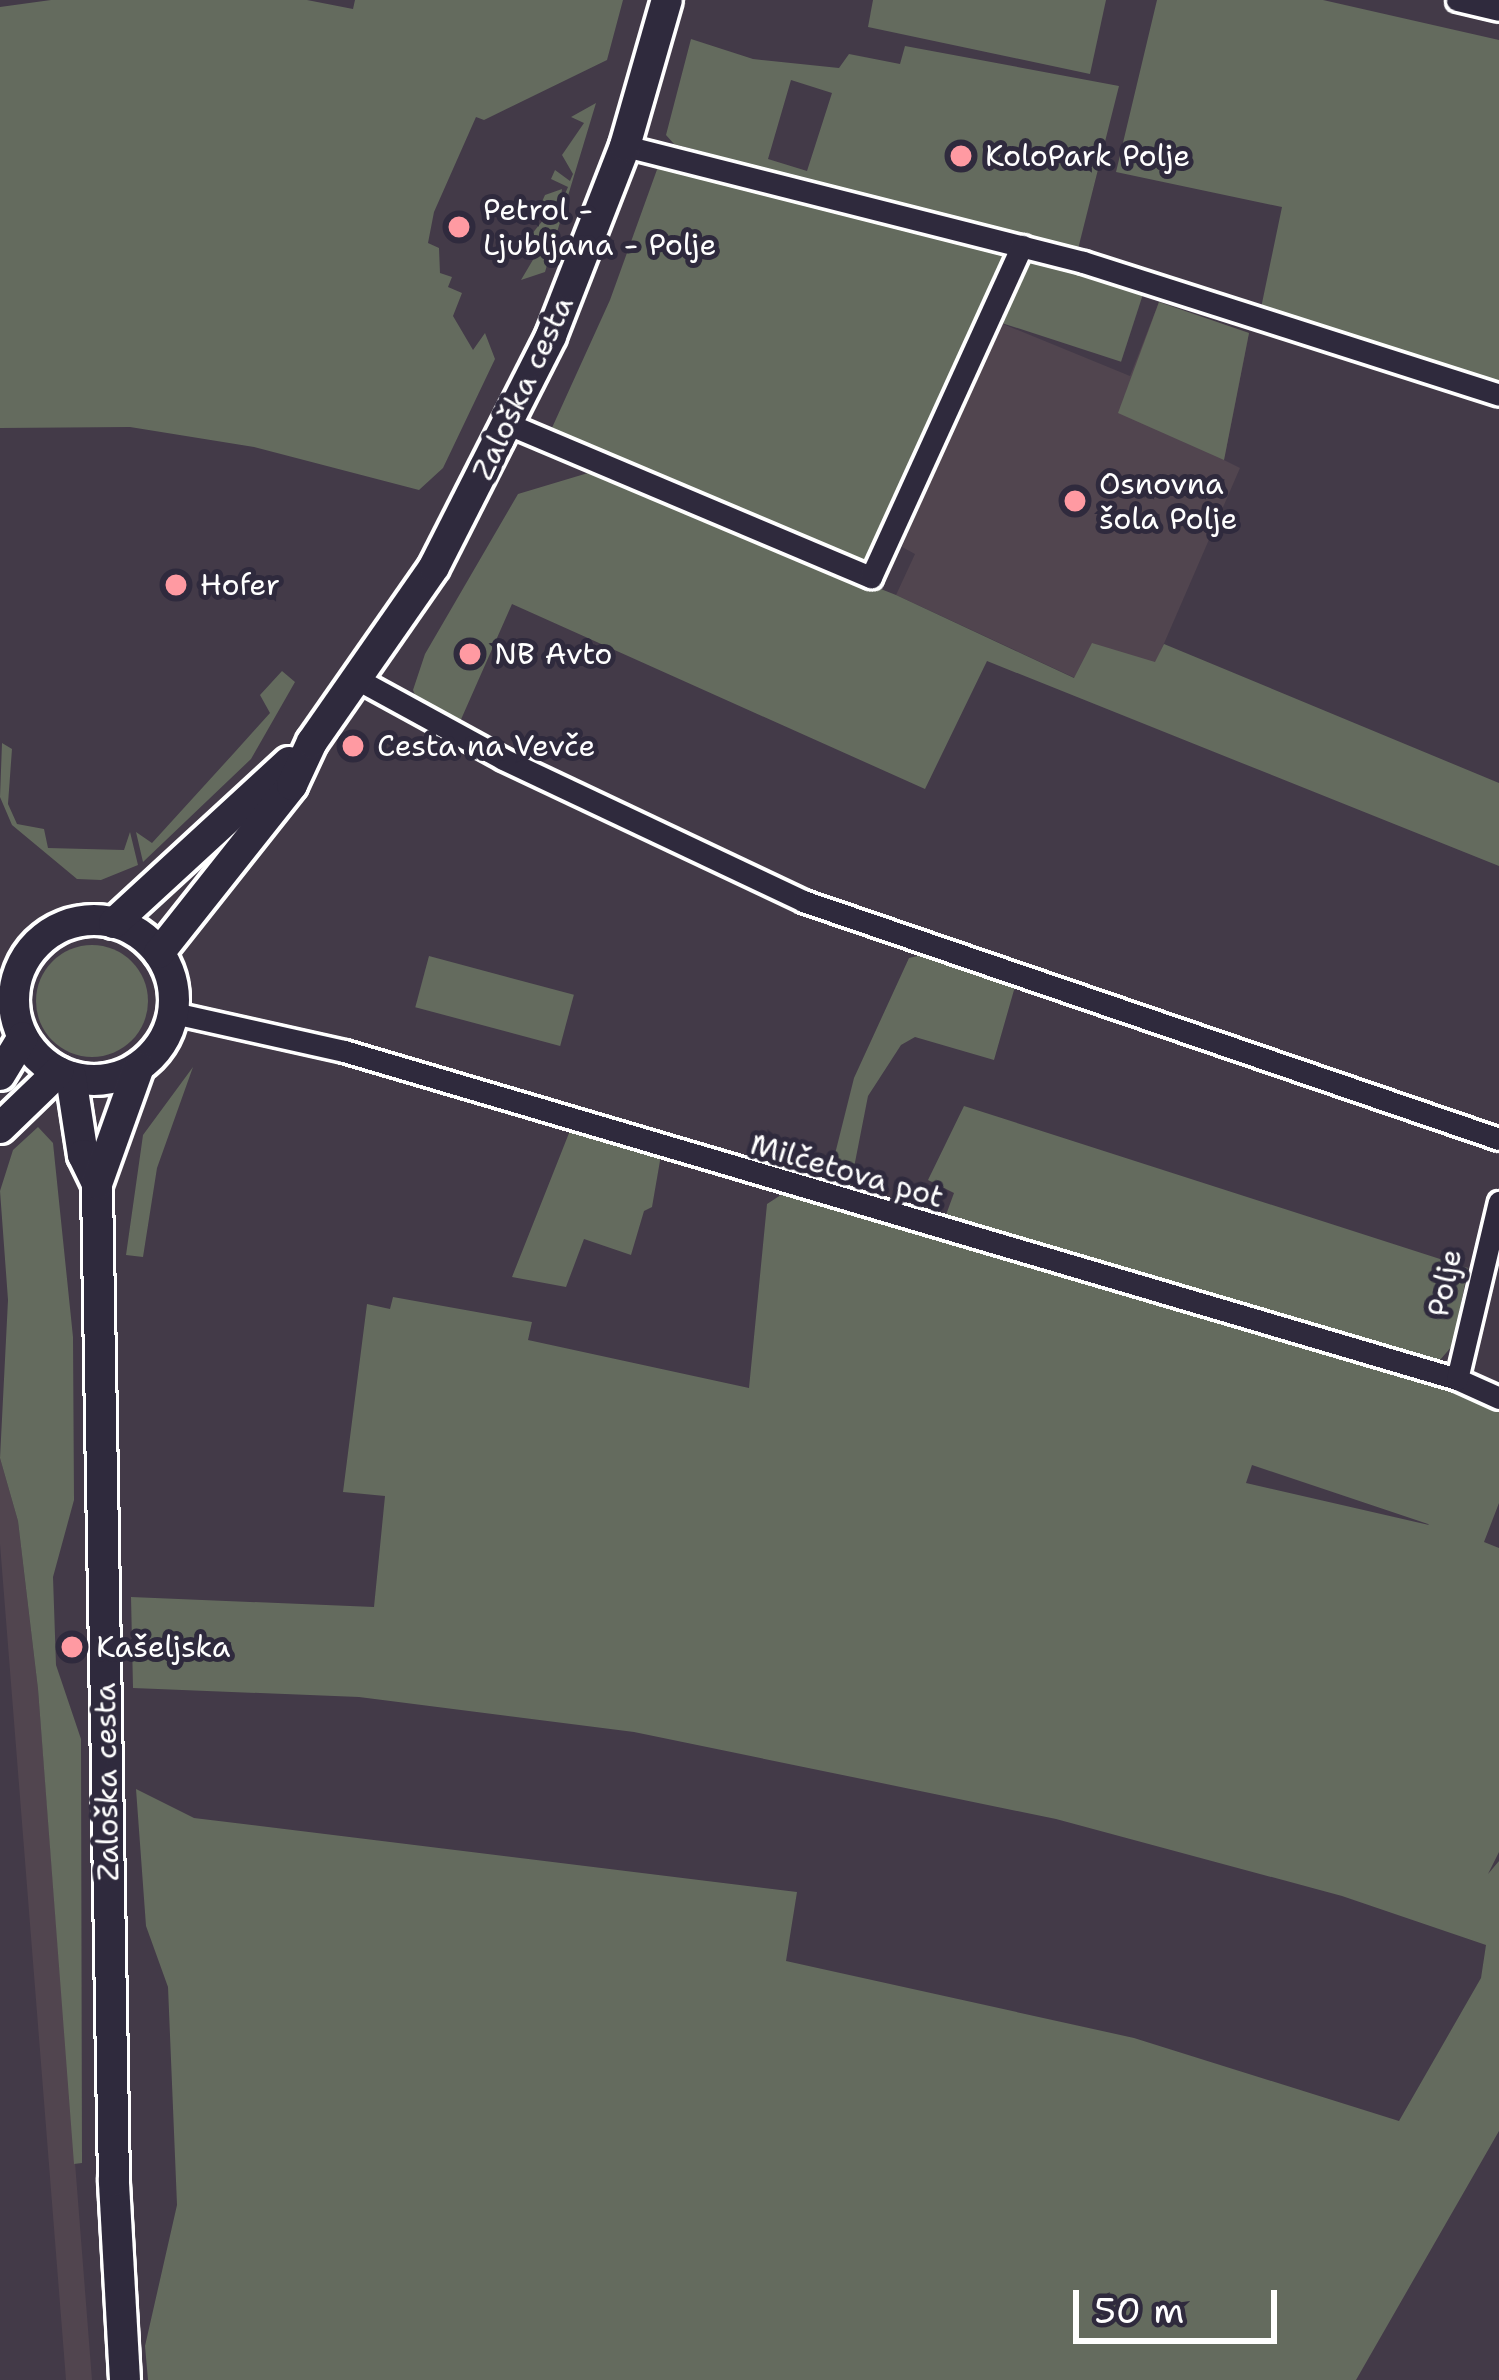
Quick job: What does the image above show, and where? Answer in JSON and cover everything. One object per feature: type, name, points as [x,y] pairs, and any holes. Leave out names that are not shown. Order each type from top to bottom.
[{"type":"main road","name":"Zaloška cesta","points":[[114,922],[312,742],[434,567],[508,424],[625,146],[667,0]]},
{"type":"main road","name":"Zaloška cesta","points":[[159,953],[292,785],[312,742]]},
{"type":"main road","points":[[0,1075],[13,1024],[13,960],[67,927],[114,922],[159,953],[174,1013],[139,1067],[106,1079],[64,1074],[13,1024]]},
{"type":"main road","name":"Zaloška cesta","points":[[124,2380],[113,2157],[97,1184],[139,1067]]},
{"type":"main road","name":"Zaloška cesta","points":[[64,1074],[83,1155],[97,1184]]},
{"type":"main road","points":[[0,1128],[64,1074]]},
{"type":"street","points":[[1456,0],[1499,10]]},
{"type":"street","points":[[625,146],[1022,246],[1499,395]]},
{"type":"street","points":[[508,424],[871,577],[1022,246]]},
{"type":"street","points":[[359,680],[803,901],[1499,1139]]},
{"type":"street","name":"Milčetova pot","points":[[174,1013],[344,1051],[1457,1378],[1499,1398]]},
{"type":"street","name":"Polje","points":[[1457,1378],[1499,1202]]},
{"type":"shaded area","name":"Osnovna šola Polje","points":[[1159,302],[1249,333],[1224,460],[1240,468],[1156,662],[1075,678],[896,595],[915,554],[902,547],[998,322],[1130,376]]},
{"type":"shaded area","points":[[0,1458],[18,1521],[38,1689],[92,2380],[66,2380],[0,1544]]},
{"type":"green space","points":[[51,0],[307,0],[353,9],[355,0],[623,0],[607,60],[484,120],[476,117],[434,212],[428,243],[439,248],[440,273],[452,277],[448,287],[462,293],[453,316],[473,350],[485,333],[495,359],[443,468],[419,490],[254,447],[130,427],[0,428],[0,7]]},
{"type":"green space","points":[[873,0],[1106,0],[1090,74],[868,27]]},
{"type":"green space","points":[[1157,0],[1323,0],[1499,40],[1499,381],[1261,308],[1282,207],[1116,172]]},
{"type":"green space","points":[[691,39],[753,59],[839,68],[849,54],[900,64],[905,46],[1119,86],[1077,253],[674,144],[666,135]],"holes":[[[791,80],[832,93],[807,171],[768,159]]]},
{"type":"green space","points":[[596,103],[545,272],[521,280],[534,258],[527,240],[544,219],[536,215],[545,195],[562,189],[560,205],[568,187],[551,179],[555,170],[570,181],[573,174],[562,155],[584,123],[571,117]]},
{"type":"green space","points":[[659,164],[1001,247],[1009,256],[868,561],[856,563],[723,509],[551,430],[610,300]]},
{"type":"green space","points":[[1026,253],[1144,291],[1121,362],[1003,323]]},
{"type":"green space","points":[[1159,302],[1249,333],[1224,460],[1118,413]]},
{"type":"green space","points":[[588,473],[896,595],[1074,678],[1092,643],[1155,662],[1164,644],[1499,783],[1499,866],[987,661],[925,789],[512,604],[459,724],[418,703],[413,690],[425,654],[518,494]]},
{"type":"green space","points":[[282,671],[295,682],[251,759],[143,862],[136,832],[152,843],[234,753],[270,713],[260,695]]},
{"type":"green space","points":[[2,743],[12,749],[8,804],[17,824],[44,829],[48,848],[124,850],[130,832],[138,865],[101,880],[77,879],[12,825],[0,797]]},
{"type":"green space","points":[[92,945],[114,949],[132,961],[144,979],[148,1001],[144,1023],[132,1041],[114,1053],[92,1057],[70,1053],[52,1041],[40,1023],[36,1001],[40,979],[52,961],[70,949]]},
{"type":"green space","points":[[926,954],[1016,983],[994,1060],[915,1037],[901,1045],[868,1096],[849,1193],[827,1186],[854,1078],[909,958]]},
{"type":"green space","points":[[429,956],[574,995],[560,1046],[415,1007]]},
{"type":"green space","points":[[193,1067],[157,1168],[143,1257],[126,1255],[143,1135]]},
{"type":"green space","points":[[964,1106],[1468,1268],[1453,1345],[1433,1368],[943,1223],[954,1193],[928,1180]]},
{"type":"green space","points":[[573,1123],[661,1155],[652,1207],[644,1211],[631,1255],[584,1239],[566,1287],[512,1277]]},
{"type":"green space","points":[[38,1127],[53,1143],[73,1337],[74,1500],[53,1577],[56,1665],[81,1739],[82,2163],[74,2164],[38,1689],[18,1521],[0,1458],[8,1300],[0,1191],[13,1150]]},
{"type":"green space","points":[[784,1193],[1499,1405],[1499,1503],[1484,1542],[1499,1548],[1499,1852],[1488,1874],[1499,1861],[1499,2131],[1356,2380],[148,2380],[145,2346],[177,2205],[168,1987],[146,1926],[136,1789],[194,1818],[797,1892],[786,1961],[1134,2038],[1399,2121],[1481,1978],[1486,1945],[1342,1896],[1056,1819],[634,1732],[359,1697],[133,1688],[131,1597],[374,1607],[385,1496],[343,1492],[367,1304],[390,1309],[393,1297],[532,1322],[528,1340],[749,1388],[767,1204]],"holes":[[[1252,1465],[1429,1525],[1246,1483]]]},
{"type":"place","name":"KoloPark Polje","points":[[961,156]]},
{"type":"place","name":"Petrol - Ljubljana - Polje","points":[[459,227]]},
{"type":"place","name":"Osnovna šola Polje","points":[[1075,501]]},
{"type":"place","name":"Hofer","points":[[176,585]]},
{"type":"place","name":"NB Avto","points":[[470,654]]},
{"type":"place","name":"Cesta na Vevče","points":[[353,746]]},
{"type":"place","name":"Kašeljska","points":[[72,1647]]}]
